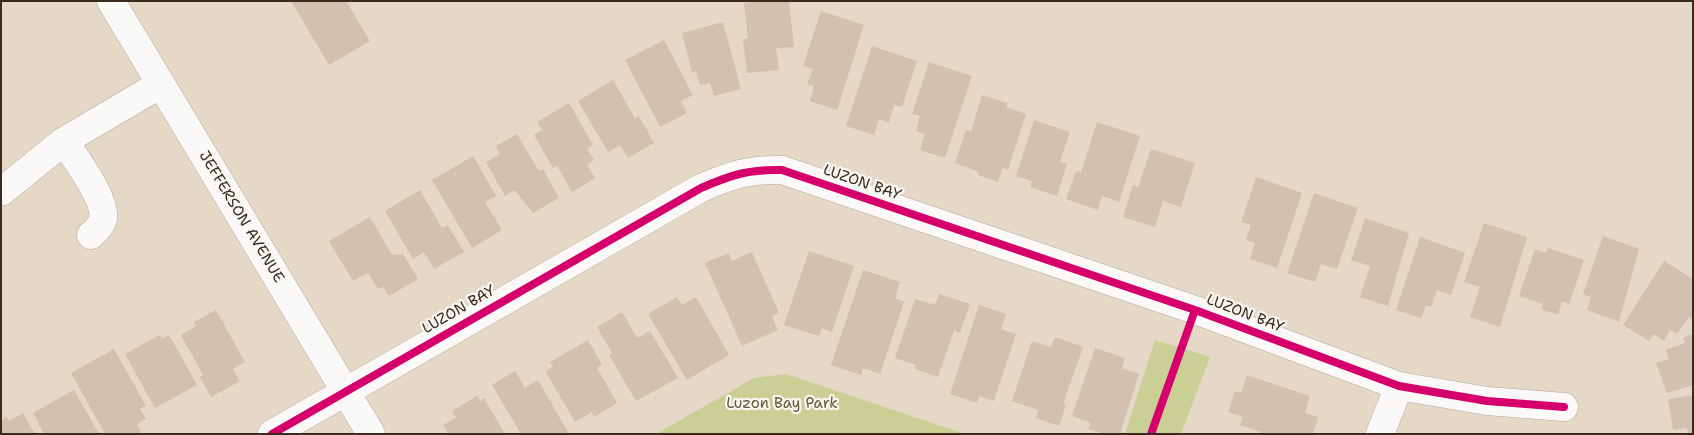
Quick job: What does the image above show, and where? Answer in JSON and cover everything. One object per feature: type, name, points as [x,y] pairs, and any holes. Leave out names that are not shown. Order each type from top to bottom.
[{"type":"street","name":"JEFFERSON AVENUE","points":[[111,1],[370,434]]},
{"type":"street","points":[[1,192],[64,141],[161,84]]},
{"type":"street","points":[[64,141],[98,198],[103,210],[103,220],[99,228],[91,235]]},
{"type":"street","name":"LUZON BAY","points":[[272,434],[701,188],[722,179],[755,169],[782,170],[1195,310],[1399,386],[1487,402],[1564,407]]},
{"type":"street","points":[[1380,434],[1399,386]]},
{"type":"green space","points":[[1155,340],[1210,357],[1181,434],[1125,434]]},
{"type":"green space","name":"Luzon Bay Park","points":[[786,374],[965,434],[656,434],[754,378]]},
{"type":"building","points":[[291,1],[346,1],[370,41],[329,65]]},
{"type":"building","points":[[789,1],[794,47],[776,48],[779,70],[747,73],[743,39],[748,38],[744,3]]},
{"type":"building","points":[[821,11],[864,25],[837,110],[810,101],[814,86],[807,84],[813,69],[803,66]]},
{"type":"building","points":[[723,22],[741,89],[714,96],[710,83],[700,85],[696,71],[692,72],[682,33]]},
{"type":"building","points":[[664,40],[693,95],[681,101],[687,113],[660,127],[625,60]]},
{"type":"building","points":[[872,46],[917,61],[902,107],[894,105],[889,123],[879,119],[874,135],[846,126]]},
{"type":"building","points":[[929,62],[972,76],[945,158],[920,150],[925,134],[916,131],[920,116],[912,114]]},
{"type":"building","points":[[613,80],[635,118],[639,116],[654,143],[628,158],[620,145],[608,152],[578,101]]},
{"type":"building","points":[[982,95],[1007,103],[1006,107],[1026,114],[1008,170],[1003,167],[998,182],[978,175],[979,172],[955,163],[966,130],[971,132]]},
{"type":"building","points":[[569,103],[593,145],[587,148],[594,160],[587,164],[595,178],[572,192],[557,166],[553,168],[534,135],[542,130],[537,122]]},
{"type":"building","points":[[1034,120],[1070,132],[1060,161],[1067,164],[1057,196],[1030,187],[1032,181],[1016,176]]},
{"type":"building","points":[[1097,122],[1140,136],[1119,202],[1102,196],[1098,210],[1066,199],[1076,171],[1081,172]]},
{"type":"building","points":[[517,134],[539,171],[543,169],[559,198],[533,213],[515,190],[505,196],[486,162],[500,154],[496,146]]},
{"type":"building","points":[[1151,149],[1195,163],[1181,207],[1163,201],[1155,227],[1123,217],[1133,185],[1138,187]]},
{"type":"building","points":[[473,156],[496,196],[485,202],[502,230],[472,248],[432,180]]},
{"type":"building","points":[[1256,177],[1302,193],[1277,268],[1250,259],[1255,243],[1246,240],[1251,225],[1241,222]]},
{"type":"building","points":[[420,190],[442,228],[448,225],[464,252],[434,269],[424,252],[413,259],[385,211]]},
{"type":"building","points":[[1314,193],[1358,208],[1337,269],[1321,264],[1315,282],[1287,273]]},
{"type":"building","points":[[370,217],[392,255],[403,254],[418,279],[389,296],[383,287],[378,289],[368,273],[353,281],[329,241]]},
{"type":"building","points":[[1365,218],[1409,233],[1388,306],[1360,297],[1370,266],[1351,260]]},
{"type":"building","points":[[1484,223],[1527,237],[1500,327],[1470,317],[1480,287],[1464,282]]},
{"type":"building","points":[[1603,236],[1639,249],[1619,322],[1587,310],[1591,297],[1583,294]]},
{"type":"building","points":[[1420,237],[1465,253],[1451,295],[1437,290],[1431,307],[1426,305],[1421,318],[1396,310]]},
{"type":"building","points":[[1548,248],[1584,260],[1569,304],[1562,301],[1558,315],[1541,309],[1543,304],[1519,296],[1535,249],[1546,253]]},
{"type":"building","points":[[809,251],[854,266],[832,332],[822,328],[819,336],[784,325]]},
{"type":"building","points":[[752,252],[779,313],[772,316],[778,330],[742,346],[705,263],[729,253],[732,261]]},
{"type":"building","points":[[1664,261],[1693,279],[1693,319],[1689,317],[1677,334],[1670,330],[1664,341],[1654,334],[1649,341],[1623,325]]},
{"type":"building","points":[[863,270],[900,282],[895,298],[904,302],[880,374],[863,368],[861,375],[831,365]]},
{"type":"building","points":[[939,294],[970,304],[960,333],[954,330],[938,377],[915,369],[916,365],[895,358],[915,299],[935,305]]},
{"type":"building","points":[[677,297],[682,305],[696,297],[729,355],[687,380],[648,314]]},
{"type":"building","points":[[979,305],[1006,314],[1001,329],[1016,334],[994,401],[979,396],[977,403],[950,394]]},
{"type":"building","points":[[216,310],[245,362],[233,369],[240,381],[211,397],[200,377],[203,375],[181,335],[196,326],[194,322]]},
{"type":"building","points":[[622,312],[637,338],[650,331],[678,378],[636,401],[609,355],[612,353],[597,327]]},
{"type":"building","points":[[1693,334],[1693,385],[1667,393],[1656,363],[1669,359],[1666,350],[1685,343],[1683,338]]},
{"type":"building","points":[[160,335],[162,339],[169,335],[197,385],[155,408],[125,354]]},
{"type":"building","points":[[1055,337],[1083,347],[1063,404],[1066,405],[1059,426],[1036,418],[1038,410],[1012,401],[1032,341],[1051,347]]},
{"type":"building","points":[[588,340],[602,364],[597,368],[617,403],[594,417],[592,412],[575,422],[546,372],[553,367],[550,362]]},
{"type":"building","points":[[1095,348],[1125,358],[1122,368],[1139,374],[1120,434],[1104,434],[1088,429],[1091,423],[1072,416]]},
{"type":"building","points":[[114,349],[146,406],[140,409],[146,419],[137,424],[142,434],[105,434],[71,373]]},
{"type":"building","points":[[515,371],[525,388],[538,380],[569,434],[521,434],[492,385]]},
{"type":"building","points":[[1247,375],[1310,396],[1305,413],[1318,417],[1313,434],[1266,434],[1240,425],[1243,417],[1228,412],[1235,391],[1241,393]]},
{"type":"building","points":[[74,390],[99,434],[44,434],[33,413]]},
{"type":"building","points":[[1693,395],[1693,434],[1688,434],[1687,428],[1673,430],[1668,399]]},
{"type":"building","points":[[477,396],[480,401],[484,398],[505,434],[448,434],[443,425],[456,418],[452,411]]},
{"type":"building","points":[[23,413],[35,434],[1,434],[1,420],[7,417],[9,421]]},
{"type":"cycle path","points":[[272,434],[701,188],[740,174],[770,170],[782,170],[1195,310],[1399,386],[1487,401],[1564,407]]},
{"type":"cycle path","points":[[1151,434],[1195,310]]}]
